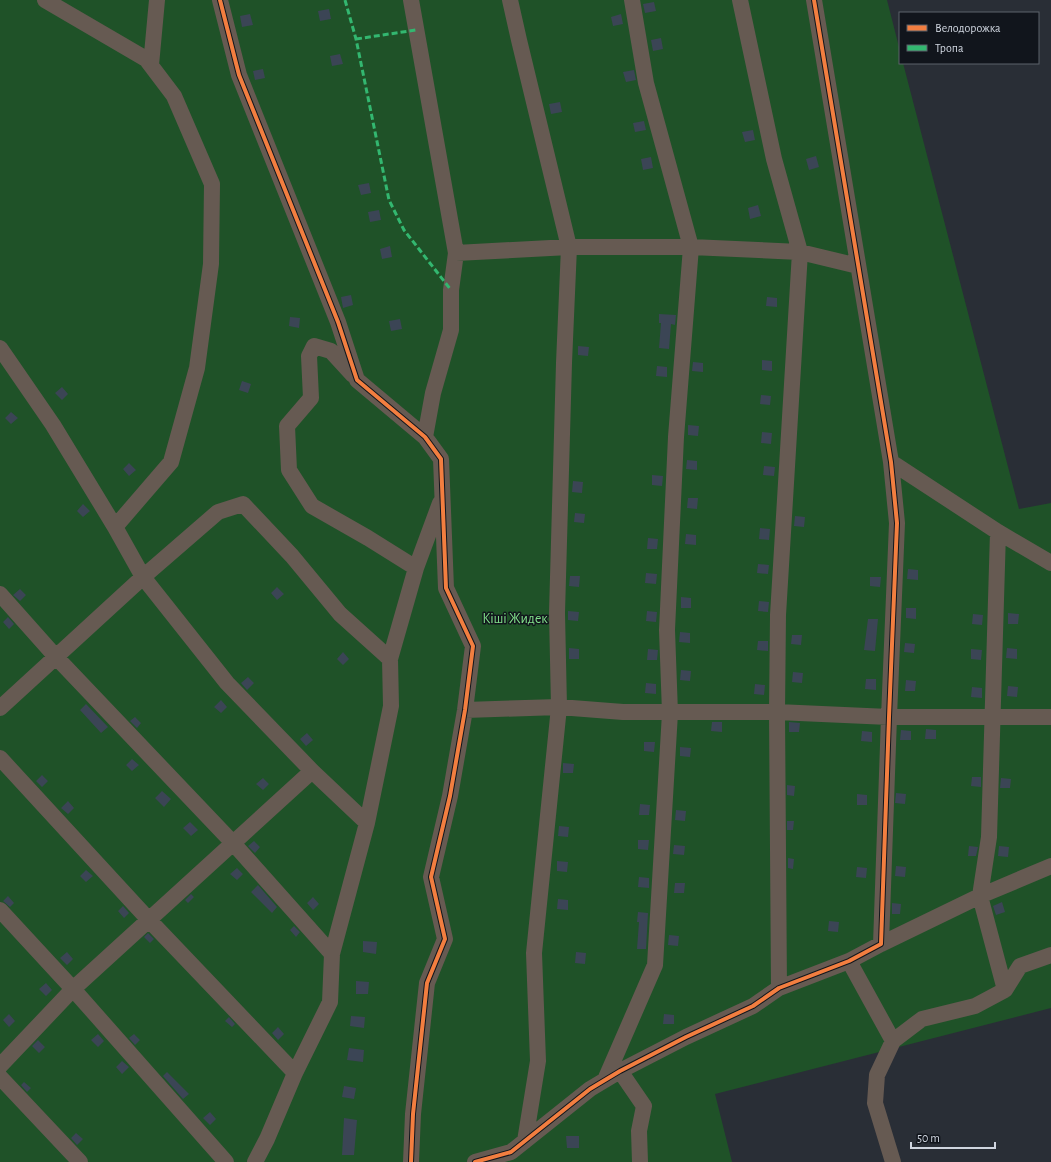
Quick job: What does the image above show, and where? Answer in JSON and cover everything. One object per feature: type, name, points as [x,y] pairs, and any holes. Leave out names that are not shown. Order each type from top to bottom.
[{"type":"street","points":[[46,0],[146,59],[174,96],[212,184],[211,264],[197,368],[171,462],[115,527]]},
{"type":"street","points":[[151,65],[157,0]]},
{"type":"street","points":[[220,0],[239,75],[338,322],[357,380]]},
{"type":"street","points":[[411,0],[456,253],[450,290],[451,330],[433,393],[425,437]]},
{"type":"street","points":[[510,0],[569,247],[557,613],[559,707],[534,953],[538,1061],[525,1141]]},
{"type":"street","points":[[605,1080],[655,965],[670,713],[667,622],[676,438],[691,247],[646,83],[632,0]]},
{"type":"street","points":[[740,0],[774,159],[800,252],[778,615],[777,712],[780,988]]},
{"type":"street","points":[[814,0],[891,462],[897,523],[881,944]]},
{"type":"street","points":[[456,253],[569,247],[691,247],[800,252],[858,266]]},
{"type":"street","points":[[411,1162],[413,1114],[427,983],[445,938],[431,877],[450,796],[465,710],[473,646],[446,588],[441,459],[425,437],[357,380],[331,351],[314,346],[309,356],[311,398],[287,426],[290,470],[312,506],[416,568]]},
{"type":"street","points":[[0,348],[53,425],[115,527],[143,577],[228,683],[312,771],[367,823]]},
{"type":"street","points":[[891,462],[998,532],[1051,563]]},
{"type":"street","points":[[255,1162],[267,1139],[295,1073],[330,1002],[332,954],[367,823],[391,706],[390,659],[416,568],[443,495]]},
{"type":"street","points":[[0,708],[143,577],[218,512],[243,504],[292,556],[340,614],[390,659]]},
{"type":"street","points":[[998,532],[989,836],[980,896],[1005,990]]},
{"type":"street","points":[[0,594],[56,657],[233,843],[332,954]]},
{"type":"street","points":[[465,710],[559,707],[623,712],[670,713],[777,712],[889,717],[1051,717]]},
{"type":"street","points":[[0,758],[149,920],[295,1073]]},
{"type":"street","points":[[0,1066],[73,989],[312,771]]},
{"type":"street","points":[[475,1162],[508,1157],[525,1141],[590,1089],[620,1071],[686,1037],[753,1006],[780,988],[848,961],[980,896],[1051,866]]},
{"type":"street","points":[[0,910],[73,989],[226,1162]]},
{"type":"street","points":[[893,1162],[875,1104],[877,1075],[893,1041],[922,1019],[975,1006],[1005,990],[1020,966],[1051,955]]},
{"type":"street","points":[[848,961],[893,1041]]},
{"type":"street","points":[[620,1071],[644,1106],[639,1132],[640,1162]]},
{"type":"street","points":[[0,1077],[80,1162]]},
{"type":"street","points":[[265,1162],[267,1139]]},
{"type":"green space","name":"Кіші Жидек","points":[[0,0],[887,0],[899,47],[899,64],[903,64],[1019,509],[1051,503],[1051,1008],[715,1094],[732,1162],[0,1162]]},
{"type":"building","points":[[654,2],[656,11],[645,13],[643,4]]},
{"type":"building","points":[[329,9],[331,19],[320,21],[318,11]]},
{"type":"building","points":[[250,14],[253,25],[242,27],[240,16]]},
{"type":"building","points":[[621,14],[623,24],[613,26],[611,17]]},
{"type":"building","points":[[661,38],[663,49],[653,51],[651,40]]},
{"type":"building","points":[[340,54],[343,64],[332,66],[330,56]]},
{"type":"building","points":[[263,69],[265,78],[255,80],[253,71]]},
{"type":"building","points":[[634,70],[636,80],[626,82],[623,72]]},
{"type":"building","points":[[560,102],[562,112],[551,114],[549,104]]},
{"type":"building","points":[[644,121],[646,130],[635,132],[633,123]]},
{"type":"building","points":[[753,130],[755,140],[745,142],[742,132]]},
{"type":"building","points":[[816,156],[819,167],[809,170],[806,159]]},
{"type":"building","points":[[651,157],[653,168],[643,170],[641,159]]},
{"type":"building","points":[[369,183],[371,193],[361,195],[358,185]]},
{"type":"building","points":[[758,205],[761,216],[750,219],[748,208]]},
{"type":"building","points":[[379,210],[381,220],[370,222],[368,212]]},
{"type":"building","points":[[390,246],[392,257],[382,259],[380,249]]},
{"type":"building","points":[[351,295],[353,305],[343,308],[341,297]]},
{"type":"building","points":[[767,297],[777,298],[777,307],[766,306]]},
{"type":"building","points":[[659,314],[676,315],[675,325],[671,324],[669,349],[659,348],[661,323],[659,323]]},
{"type":"building","points":[[290,317],[300,318],[299,328],[289,326]]},
{"type":"building","points":[[400,319],[402,329],[391,331],[389,321]]},
{"type":"building","points":[[578,346],[589,347],[588,356],[578,355]]},
{"type":"building","points":[[762,360],[772,361],[772,371],[762,370]]},
{"type":"building","points":[[693,362],[703,363],[703,372],[692,371]]},
{"type":"building","points":[[657,366],[667,367],[667,377],[656,376]]},
{"type":"building","points":[[242,381],[251,384],[248,393],[239,390]]},
{"type":"building","points":[[62,387],[68,394],[62,400],[55,393]]},
{"type":"building","points":[[761,395],[771,396],[770,405],[760,404]]},
{"type":"building","points":[[11,412],[18,418],[11,424],[5,418]]},
{"type":"building","points":[[688,425],[699,426],[698,436],[688,435]]},
{"type":"building","points":[[762,432],[772,433],[771,444],[761,443]]},
{"type":"building","points":[[687,460],[697,461],[697,470],[686,469]]},
{"type":"building","points":[[129,463],[136,470],[129,476],[123,469]]},
{"type":"building","points":[[764,466],[775,467],[774,476],[763,475]]},
{"type":"building","points":[[652,475],[663,476],[662,486],[652,485]]},
{"type":"building","points":[[573,481],[583,482],[582,493],[572,492]]},
{"type":"building","points":[[688,498],[698,498],[697,509],[687,508]]},
{"type":"building","points":[[83,504],[90,511],[83,517],[77,511]]},
{"type":"building","points":[[575,513],[585,514],[584,523],[574,522]]},
{"type":"building","points":[[795,516],[805,517],[804,527],[794,526]]},
{"type":"building","points":[[760,528],[770,529],[769,540],[759,539]]},
{"type":"building","points":[[686,534],[696,535],[696,545],[685,544]]},
{"type":"building","points":[[648,538],[658,539],[657,549],[647,549]]},
{"type":"building","points":[[758,564],[769,565],[768,574],[757,573]]},
{"type":"building","points":[[908,569],[918,570],[918,580],[907,579]]},
{"type":"building","points":[[646,573],[657,574],[656,584],[645,583]]},
{"type":"building","points":[[570,576],[580,576],[579,587],[569,586]]},
{"type":"building","points":[[870,577],[881,577],[880,587],[870,586]]},
{"type":"building","points":[[277,587],[284,594],[277,600],[271,593]]},
{"type":"building","points":[[20,589],[26,595],[20,601],[13,595]]},
{"type":"building","points":[[681,597],[691,598],[691,608],[681,608]]},
{"type":"building","points":[[759,601],[769,602],[768,612],[758,611]]},
{"type":"building","points":[[906,608],[916,608],[916,619],[906,618]]},
{"type":"building","points":[[568,611],[579,612],[578,621],[568,620]]},
{"type":"building","points":[[647,611],[657,612],[656,622],[646,621]]},
{"type":"building","points":[[1008,613],[1019,614],[1018,624],[1008,624]]},
{"type":"building","points":[[973,614],[983,615],[982,625],[972,624]]},
{"type":"building","points":[[8,617],[14,624],[9,629],[3,622]]},
{"type":"building","points":[[868,619],[878,619],[875,651],[864,650]]},
{"type":"building","points":[[680,632],[690,633],[690,643],[679,642]]},
{"type":"building","points":[[792,635],[802,635],[801,645],[791,644]]},
{"type":"building","points":[[758,641],[768,641],[768,651],[757,650]]},
{"type":"building","points":[[905,643],[915,644],[914,653],[904,652]]},
{"type":"building","points":[[569,648],[579,649],[579,659],[569,659]]},
{"type":"building","points":[[1007,648],[1017,649],[1017,659],[1006,658]]},
{"type":"building","points":[[648,649],[658,650],[657,660],[647,660]]},
{"type":"building","points":[[971,649],[982,650],[981,660],[971,659]]},
{"type":"building","points":[[343,652],[349,659],[343,665],[337,659]]},
{"type":"building","points":[[681,670],[691,671],[690,681],[680,680]]},
{"type":"building","points":[[793,672],[803,673],[802,683],[792,682]]},
{"type":"building","points":[[248,677],[254,683],[247,690],[241,683]]},
{"type":"building","points":[[866,679],[876,679],[876,690],[865,689]]},
{"type":"building","points":[[906,680],[916,681],[915,691],[905,691]]},
{"type":"building","points":[[646,683],[656,684],[656,694],[645,693]]},
{"type":"building","points":[[755,684],[765,685],[764,695],[754,694]]},
{"type":"building","points":[[1008,686],[1018,687],[1017,697],[1007,696]]},
{"type":"building","points":[[972,687],[982,688],[982,698],[971,697]]},
{"type":"building","points":[[221,700],[227,707],[221,713],[214,707]]},
{"type":"building","points":[[86,704],[108,727],[101,733],[80,710]]},
{"type":"building","points":[[135,717],[141,723],[137,728],[130,721]]},
{"type":"building","points":[[712,722],[722,722],[722,732],[711,731]]},
{"type":"building","points":[[789,722],[800,723],[799,732],[789,732]]},
{"type":"building","points":[[926,729],[936,730],[936,739],[925,739]]},
{"type":"building","points":[[901,730],[911,731],[911,740],[900,740]]},
{"type":"building","points":[[862,731],[872,732],[872,742],[861,741]]},
{"type":"building","points":[[307,733],[313,740],[306,746],[300,739]]},
{"type":"building","points":[[644,742],[655,742],[654,752],[644,751]]},
{"type":"building","points":[[680,747],[691,748],[690,757],[680,756]]},
{"type":"building","points":[[132,759],[139,765],[132,771],[126,765]]},
{"type":"building","points":[[563,763],[574,764],[573,773],[563,773]]},
{"type":"building","points":[[42,775],[48,781],[42,787],[36,781]]},
{"type":"building","points":[[972,777],[981,777],[981,787],[971,786]]},
{"type":"building","points":[[263,778],[269,784],[263,790],[256,784]]},
{"type":"building","points":[[1001,778],[1011,779],[1010,788],[1000,788]]},
{"type":"building","points":[[787,785],[795,786],[794,796],[787,795]]},
{"type":"building","points":[[162,791],[171,799],[164,807],[155,798]]},
{"type":"building","points":[[896,793],[906,794],[905,804],[895,803]]},
{"type":"building","points":[[857,794],[867,795],[867,805],[857,805]]},
{"type":"building","points":[[68,801],[74,808],[68,814],[61,808]]},
{"type":"building","points":[[640,804],[650,805],[649,815],[639,815]]},
{"type":"building","points":[[676,810],[686,811],[685,821],[675,820]]},
{"type":"building","points":[[787,821],[794,821],[793,830],[787,830]]},
{"type":"building","points":[[190,822],[198,830],[191,836],[183,828]]},
{"type":"building","points":[[559,826],[569,827],[568,837],[558,836]]},
{"type":"building","points":[[638,840],[649,840],[648,850],[638,849]]},
{"type":"building","points":[[254,841],[260,847],[255,853],[248,846]]},
{"type":"building","points":[[674,845],[685,846],[684,855],[673,854]]},
{"type":"building","points":[[969,846],[978,847],[976,856],[968,856]]},
{"type":"building","points":[[999,846],[1009,847],[1008,857],[998,856]]},
{"type":"building","points":[[788,858],[794,859],[793,869],[788,868]]},
{"type":"building","points":[[557,861],[568,862],[567,872],[557,871]]},
{"type":"building","points":[[896,866],[906,867],[905,877],[895,876]]},
{"type":"building","points":[[857,867],[867,868],[866,878],[856,877]]},
{"type":"building","points":[[237,868],[243,874],[237,880],[230,874]]},
{"type":"building","points":[[86,870],[93,876],[86,882],[80,876]]},
{"type":"building","points":[[639,877],[649,878],[649,888],[638,887]]},
{"type":"building","points":[[675,883],[685,883],[684,893],[674,893]]},
{"type":"building","points":[[258,885],[277,907],[272,913],[251,892]]},
{"type":"building","points":[[191,894],[194,897],[188,903],[185,900]]},
{"type":"building","points":[[8,896],[14,903],[10,907],[3,901]]},
{"type":"building","points":[[313,897],[319,904],[313,910],[307,903]]},
{"type":"building","points":[[558,899],[568,900],[568,910],[557,909]]},
{"type":"building","points":[[1002,902],[1005,912],[996,915],[993,906]]},
{"type":"building","points":[[892,903],[901,904],[900,914],[892,914]]},
{"type":"building","points":[[123,906],[129,913],[124,918],[118,911]]},
{"type":"building","points":[[638,912],[648,913],[646,949],[637,949],[639,922],[637,922]]},
{"type":"building","points":[[829,921],[839,922],[838,932],[828,931]]},
{"type":"building","points":[[294,926],[300,932],[296,937],[290,930]]},
{"type":"building","points":[[148,933],[154,939],[150,943],[144,937]]},
{"type":"building","points":[[669,935],[679,936],[678,946],[668,945]]},
{"type":"building","points":[[363,941],[377,942],[376,954],[363,952]]},
{"type":"building","points":[[67,952],[73,959],[67,965],[60,958]]},
{"type":"building","points":[[576,952],[586,953],[585,964],[575,963]]},
{"type":"building","points":[[356,981],[369,982],[368,994],[356,994]]},
{"type":"building","points":[[46,983],[52,990],[46,996],[39,989]]},
{"type":"building","points":[[9,1014],[15,1021],[9,1027],[3,1020]]},
{"type":"building","points":[[664,1014],[674,1015],[674,1024],[663,1024]]},
{"type":"building","points":[[351,1016],[365,1017],[364,1028],[350,1026]]},
{"type":"building","points":[[229,1017],[235,1024],[232,1027],[225,1021]]},
{"type":"building","points":[[278,1027],[284,1034],[278,1040],[272,1033]]},
{"type":"building","points":[[98,1034],[104,1041],[98,1047],[91,1040]]},
{"type":"building","points":[[134,1034],[140,1040],[135,1045],[129,1038]]},
{"type":"building","points":[[38,1040],[45,1047],[39,1053],[32,1046]]},
{"type":"building","points":[[349,1048],[364,1050],[363,1062],[347,1060]]},
{"type":"building","points":[[122,1061],[129,1067],[122,1074],[116,1067]]},
{"type":"building","points":[[167,1072],[189,1094],[183,1099],[163,1076]]},
{"type":"building","points":[[24,1082],[31,1088],[27,1092],[21,1085]]},
{"type":"building","points":[[344,1086],[356,1088],[354,1099],[342,1097]]},
{"type":"building","points":[[210,1112],[216,1119],[210,1125],[203,1118]]},
{"type":"building","points":[[344,1118],[357,1120],[354,1155],[342,1155]]},
{"type":"building","points":[[76,1133],[83,1139],[77,1145],[71,1138]]},
{"type":"building","points":[[566,1136],[579,1136],[579,1148],[567,1148]]},
{"type":"marked path","points":[[345,0],[356,39],[389,200],[404,230],[451,290]]},
{"type":"marked path","points":[[356,39],[416,30]]},
{"type":"cycle path","points":[[220,0],[239,75],[338,322],[357,380],[425,437],[441,459],[446,588],[473,646],[465,710],[450,796],[431,877],[445,939],[427,983],[413,1114],[411,1162]]},
{"type":"cycle path","points":[[475,1162],[511,1152],[590,1089],[620,1071],[686,1037],[753,1006],[779,988],[849,961],[881,944],[897,523],[891,462],[814,0]]}]
